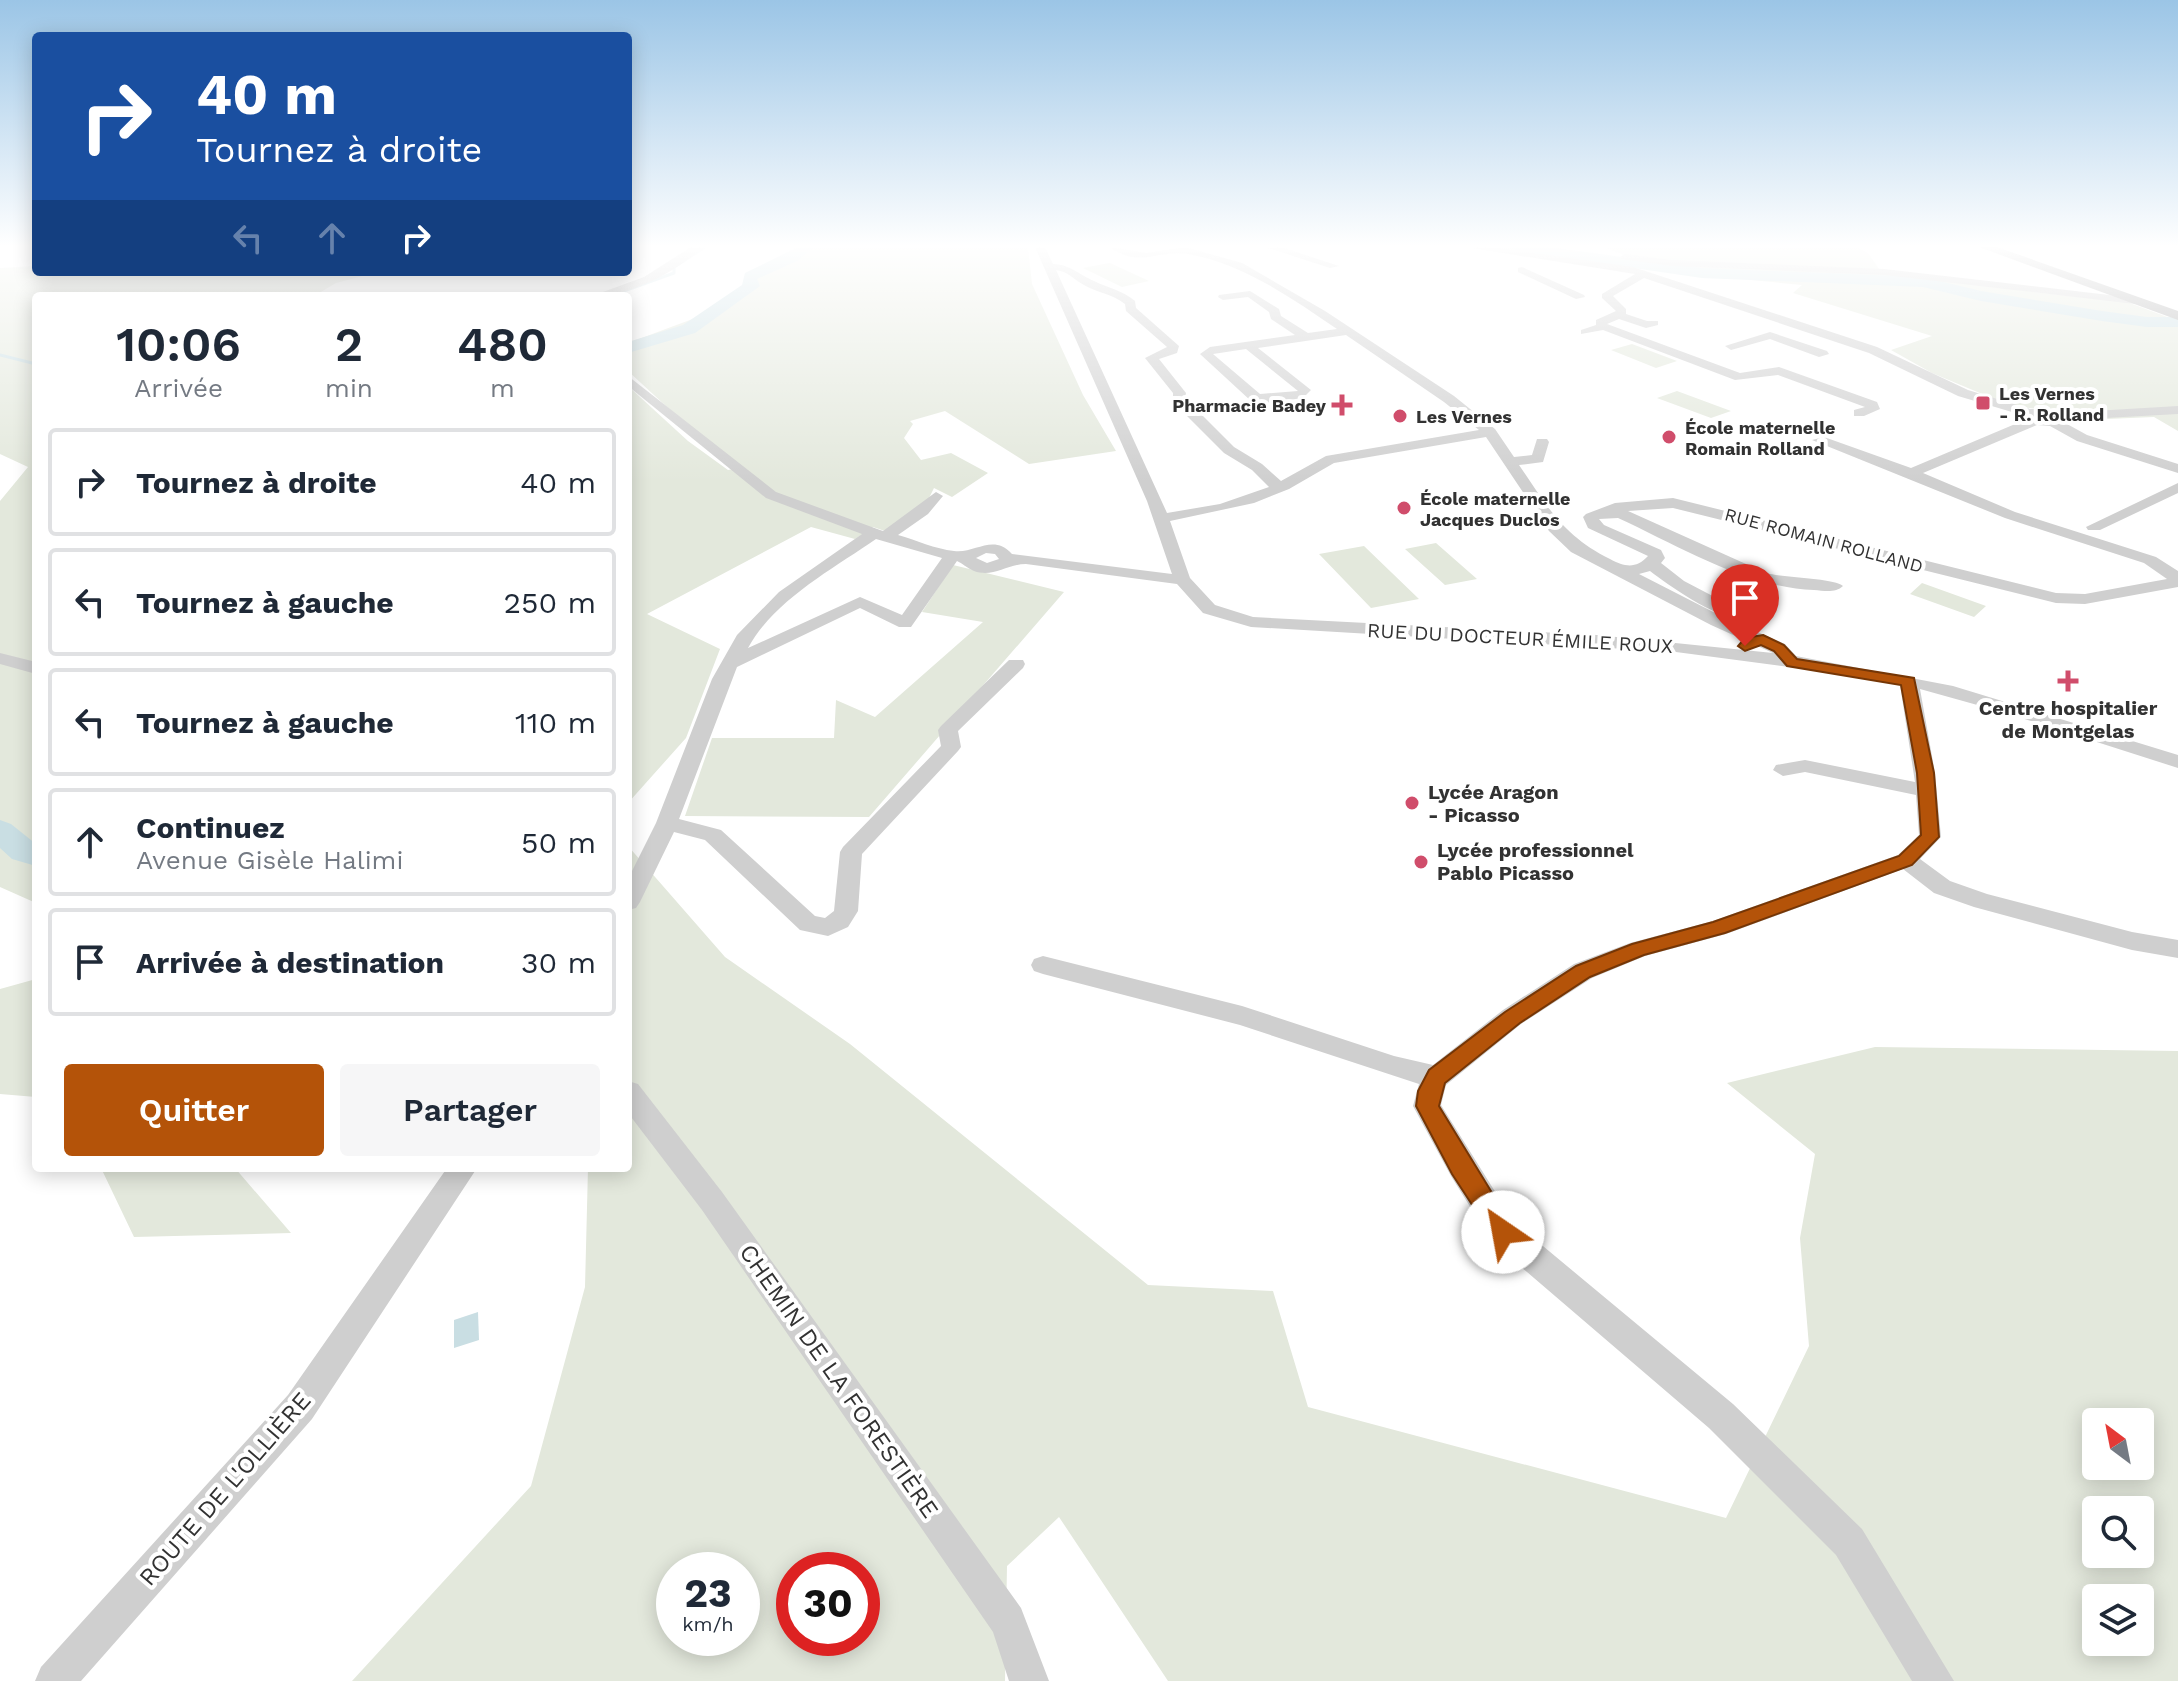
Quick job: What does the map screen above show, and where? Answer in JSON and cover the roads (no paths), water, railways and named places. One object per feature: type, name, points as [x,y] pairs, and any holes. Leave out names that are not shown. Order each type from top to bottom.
[{"type":"street","points":[[730,663],[860,602],[905,623],[960,556],[978,550],[1005,552],[1008,559],[1182,580],[1161,518],[1075,325]]},
{"type":"street","points":[[1149,325],[1173,346],[1173,350],[1151,358],[1180,393],[1178,399],[1229,450],[1257,467],[1279,488]]},
{"type":"street","points":[[1288,325],[1306,337]]},
{"type":"street","points":[[1339,325],[1449,399],[1490,432],[1555,528],[1577,549],[1717,621],[1752,647]]},
{"type":"street","points":[[1800,325],[1895,359],[1946,387],[2033,417]]},
{"type":"street","points":[[1585,332],[1603,326],[1739,377],[1779,371],[1794,365]]},
{"type":"street","points":[[1249,346],[1305,390],[1303,394],[1256,398],[1206,354],[1210,351],[1348,331]]},
{"type":"street","points":[[1731,346],[1770,335],[1823,354]]},
{"type":"street","points":[[1809,360],[1854,343]]},
{"type":"street","points":[[1779,371],[1872,405],[1873,409],[1859,413]]},
{"type":"street","points":[[632,383],[771,495],[880,534],[960,556]]},
{"type":"street","points":[[2057,420],[2178,410]]},
{"type":"street","points":[[1819,440],[1911,473],[2033,417],[2039,411],[2082,438],[2178,469]]},
{"type":"street","points":[[1161,518],[1247,501],[1279,488],[1331,459],[1490,432]]},
{"type":"street","points":[[1511,461],[1538,459],[1542,442]]},
{"type":"street","name":"RUE ROMAIN ROLLAND","points":[[1600,512],[1657,503],[1689,505],[1966,578],[2056,598],[2085,599],[2178,582],[2168,570],[2150,560],[2010,515],[1911,473]]},
{"type":"street","points":[[2094,527],[2178,487]]},
{"type":"street","points":[[632,894],[667,823],[721,679],[746,635],[767,611],[880,534],[923,511],[936,496]]},
{"type":"street","points":[[1621,573],[1652,564],[1657,558],[1655,553],[1593,525],[1591,517],[1600,512],[1621,514],[1760,577],[1787,584],[1835,586]]},
{"type":"street","points":[[1652,564],[1678,585],[1738,614]]},
{"type":"street","name":"RUE DU DOCTEUR ÉMILE ROUX","points":[[1182,580],[1209,609],[1251,622],[1752,647],[1792,662],[1909,682],[2058,720],[2178,762]]},
{"type":"street","points":[[0,658],[32,667]]},
{"type":"street","points":[[667,823],[713,835],[808,924],[828,927],[840,921],[846,911],[851,852],[951,747],[948,730],[1016,664]]},
{"type":"street","points":[[1909,682],[1927,791],[1930,837],[1906,860],[1718,928],[1639,949],[1583,971],[1512,1017],[1437,1077],[1429,1091],[1427,1106],[1503,1232],[1721,1416],[1849,1542],[1934,1681]]},
{"type":"street","points":[[1783,770],[1805,766],[1927,791]]},
{"type":"street","points":[[1906,860],[1942,887],[1982,901],[2132,941],[2178,949]]},
{"type":"street","points":[[1043,965],[1242,1016],[1394,1067],[1437,1077]]},
{"type":"street","name":"CHEMIN DE LA FORESTIÈRE","points":[[632,1097],[712,1201],[1008,1621],[1029,1681]]},
{"type":"street","name":"ROUTE DE L'OLLIÈRE","points":[[55,1681],[300,1407],[460,1172]]},
{"type":"waterway","points":[[632,347],[694,325]]},
{"type":"waterway","points":[[0,355],[32,363]]},
{"type":"waterway","points":[[0,831],[23,851],[32,854]]},
{"type":"place","name":"Les Vernes - R. Rolland","points":[[1983,403]]},
{"type":"place","name":"Pharmacie Badey","points":[[1342,405]]},
{"type":"place","name":"Les Vernes","points":[[1400,416]]},
{"type":"place","name":"École maternelle Romain Rolland","points":[[1669,437]]},
{"type":"place","name":"École maternelle Jacques Duclos","points":[[1404,508]]},
{"type":"place","name":"Centre hospitalier de Montgelas","points":[[2068,681]]},
{"type":"place","name":"Lycée Aragon - Picasso","points":[[1412,803]]},
{"type":"place","name":"Lycée professionnel Pablo Picasso","points":[[1421,862]]}]
